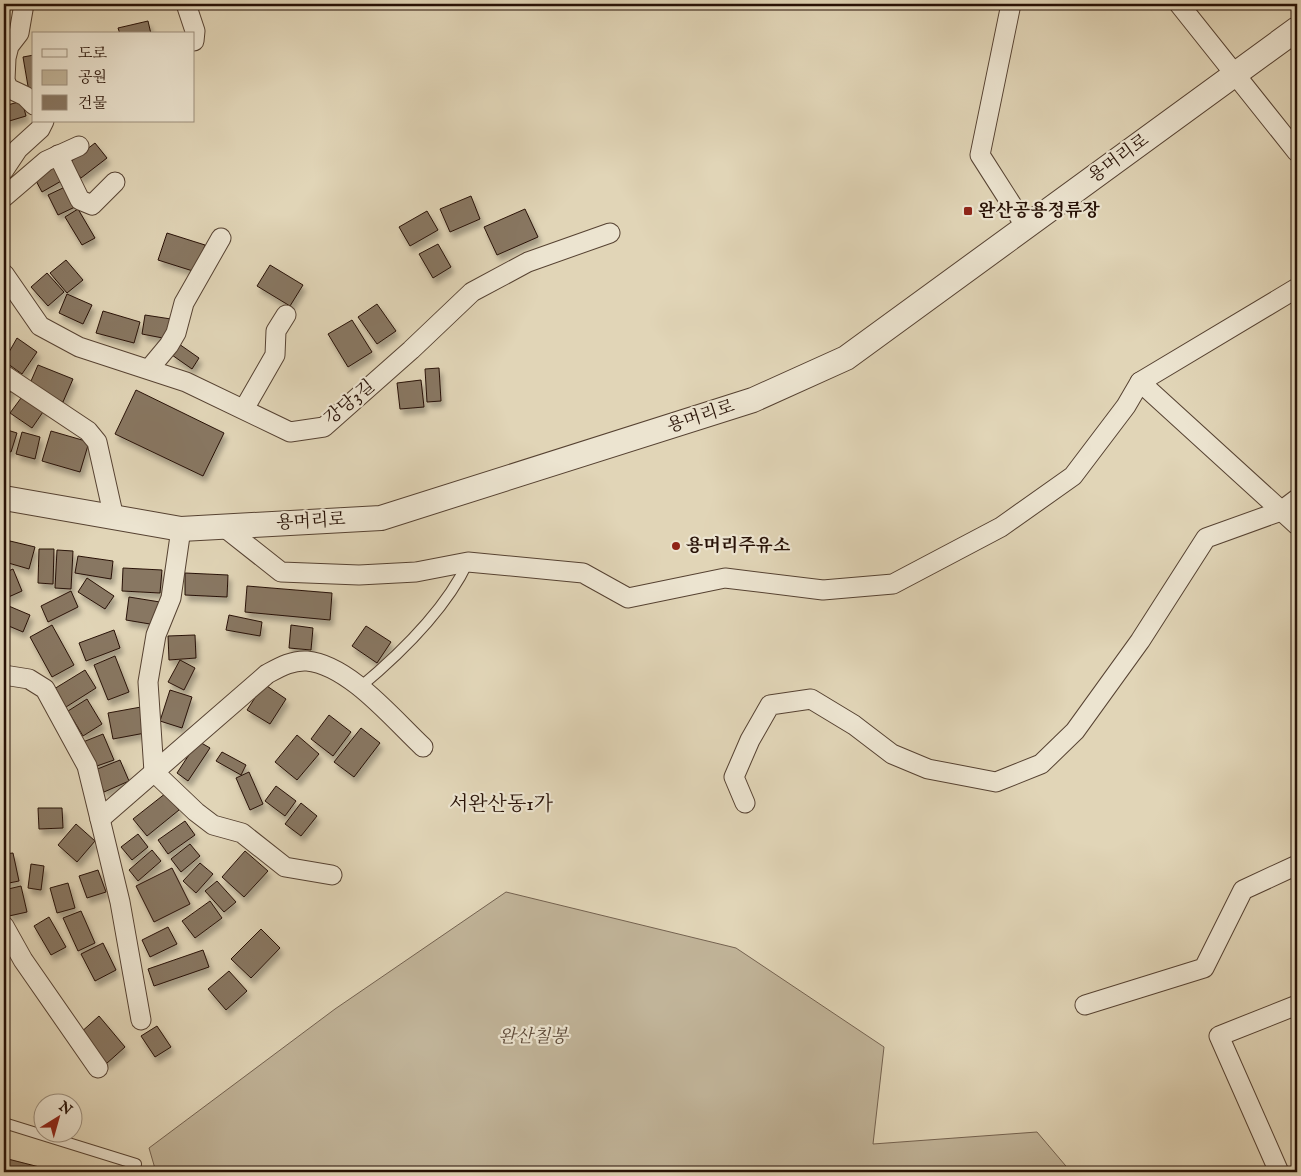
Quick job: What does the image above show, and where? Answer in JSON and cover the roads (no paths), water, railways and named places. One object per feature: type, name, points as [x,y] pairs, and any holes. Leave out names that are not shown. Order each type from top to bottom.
[{"type":"street","points":[[24,4],[19,33],[9,46],[5,80],[8,88],[25,96],[32,103]]},
{"type":"street","points":[[186,4],[195,32]]},
{"type":"street","points":[[1011,4],[980,155],[1026,227]]},
{"type":"street","points":[[1180,4],[1297,152]]},
{"type":"street","name":"용머리로","points":[[4,498],[181,530],[381,518],[753,400],[846,358],[1297,29]]},
{"type":"street","points":[[4,170],[18,149],[43,122]]},
{"type":"street","points":[[4,197],[46,161],[79,146]]},
{"type":"street","points":[[58,155],[80,200],[92,206],[115,182]]},
{"type":"street","name":"강당3길","points":[[4,274],[40,326],[79,346],[186,382],[290,432],[324,427],[411,350],[472,292],[528,262],[610,233]]},
{"type":"street","points":[[149,369],[169,346],[176,333],[184,303],[221,238]]},
{"type":"street","points":[[224,527],[281,572],[359,575],[416,572],[468,562],[583,573],[628,598],[725,578],[823,590],[893,584],[1000,527],[1073,476],[1126,406],[1140,382],[1296,293]]},
{"type":"street","points":[[244,410],[275,355],[276,331],[286,315]]},
{"type":"street","points":[[4,374],[88,432],[97,442],[114,518]]},
{"type":"street","points":[[1140,382],[1297,525]]},
{"type":"street","points":[[745,804],[734,777],[750,740],[770,705],[811,699],[854,725],[892,754],[928,769],[996,782],[1041,764],[1075,731],[1103,693],[1206,538],[1281,511],[1297,499]]},
{"type":"street","points":[[181,530],[172,598],[156,635],[148,682],[154,772],[196,812],[213,825],[242,833],[285,866],[332,875]]},
{"type":"street","points":[[100,819],[267,674],[285,664],[306,661],[329,666],[360,688],[423,747]]},
{"type":"street","points":[[4,675],[28,679],[45,689],[86,766],[120,902],[140,1020]]},
{"type":"street","points":[[1085,1005],[1204,968],[1243,890],[1297,865]]},
{"type":"street","points":[[4,926],[23,960],[98,1068]]},
{"type":"street","points":[[1279,1172],[1219,1036],[1297,1004]]},
{"type":"lane","points":[[360,688],[399,654],[454,587],[468,562]]},
{"type":"lane","points":[[4,1123],[136,1164],[134,1172]]},
{"type":"place","name":"완산공용정류장","points":[[968,211]]},
{"type":"place","name":"용머리주유소","points":[[676,546]]},
{"type":"district","name":"서완산동1가","points":[[501,804]]},
{"type":"park label","name":"완산칠봉","points":[[533,1037]]}]
